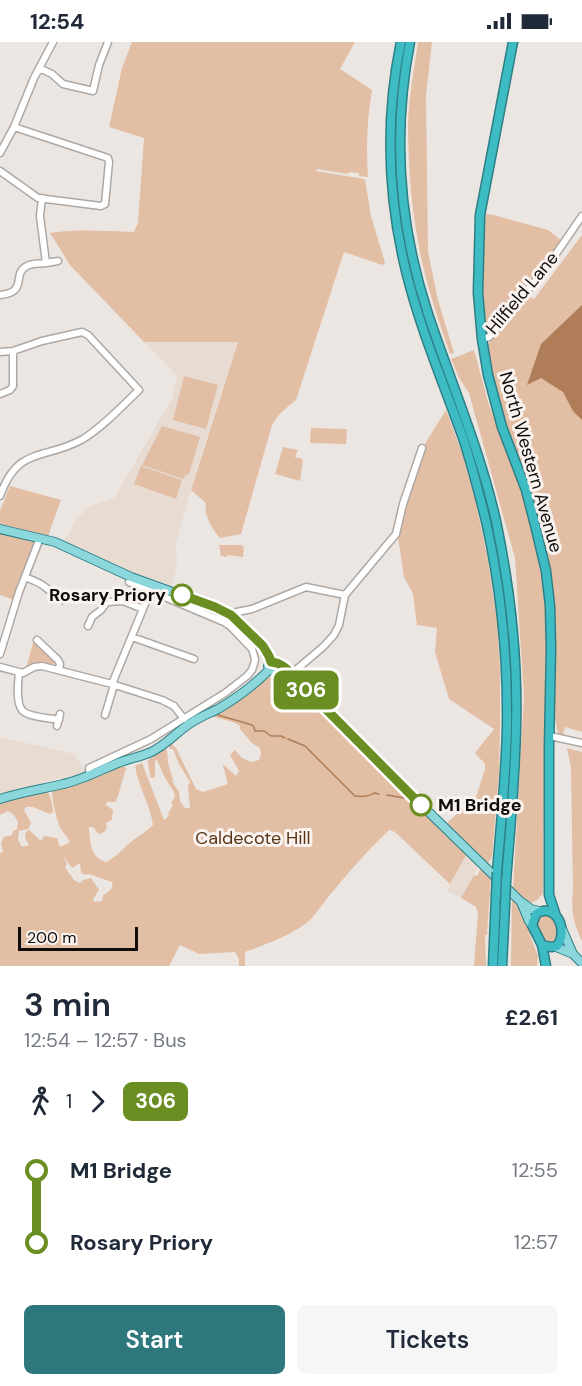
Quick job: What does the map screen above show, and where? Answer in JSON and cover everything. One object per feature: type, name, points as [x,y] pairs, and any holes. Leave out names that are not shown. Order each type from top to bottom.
[{"type":"highway","points":[[401,42],[393,92],[390,155],[398,237],[419,316],[481,500],[494,561],[502,622],[506,664],[507,728],[493,966]]},
{"type":"highway","points":[[410,42],[402,92],[400,134],[401,175],[408,235],[428,314],[484,476],[499,539],[512,621],[516,727],[502,966]]},
{"type":"highway","name":"North Western Avenue","points":[[513,42],[480,215],[478,292],[482,339],[494,402],[526,490],[546,571],[551,648],[549,895],[556,916]]},
{"type":"highway","name":"North Western Avenue","points":[[540,911],[549,895]]},
{"type":"highway","points":[[540,911],[550,911],[556,916],[563,931],[561,941],[555,947],[547,966],[542,945],[532,925],[535,915],[540,911]]},
{"type":"highway","points":[[542,945],[555,947]]},
{"type":"main road","points":[[0,529],[64,545],[152,588],[195,600],[231,615],[263,646],[273,667],[291,674],[520,901],[531,909],[540,911]]},
{"type":"main road","points":[[0,799],[90,776],[156,750],[185,721],[219,708],[242,694],[273,667]]},
{"type":"main road","points":[[520,901],[532,925]]},
{"type":"main road","points":[[563,931],[573,954],[582,963]]},
{"type":"main road","points":[[555,947],[573,954]]},
{"type":"street","points":[[0,153],[53,42]]},
{"type":"street","points":[[91,99],[99,65],[108,42]]},
{"type":"street","points":[[39,68],[52,74],[63,84],[93,91]]},
{"type":"street","points":[[0,171],[36,197],[103,206],[105,202],[109,160],[106,157],[14,127]]},
{"type":"street","points":[[42,198],[40,216],[46,263]]},
{"type":"street","name":"Hilfield Lane","points":[[482,339],[489,337],[547,267],[582,216]]},
{"type":"street","points":[[0,295],[14,291],[19,283],[20,273],[26,267],[58,261]]},
{"type":"street","points":[[0,352],[13,351],[42,341],[82,332],[88,335],[139,390],[99,428],[84,438],[67,447],[22,462],[10,474],[0,496]]},
{"type":"street","points":[[0,394],[10,390],[13,386],[13,351]]},
{"type":"street","points":[[291,674],[334,635],[339,625],[345,596],[396,534],[403,504],[422,448]]},
{"type":"street","points":[[0,654],[19,592],[40,538]]},
{"type":"street","points":[[25,577],[37,582],[63,600]]},
{"type":"street","points":[[0,667],[19,673],[25,673],[38,666],[59,669],[113,684],[170,704],[185,721],[225,693],[252,670],[254,654],[249,645],[224,622],[152,588],[129,582]]},
{"type":"street","points":[[231,615],[252,609],[301,588],[309,587],[345,596]]},
{"type":"street","points":[[105,715],[113,684],[152,588]]},
{"type":"street","points":[[88,626],[92,617],[107,602],[123,601],[143,609]]},
{"type":"street","points":[[0,619],[10,621]]},
{"type":"street","points":[[132,637],[194,659]]},
{"type":"street","points":[[37,640],[58,660],[59,669]]},
{"type":"street","points":[[19,673],[18,687],[22,711],[59,720]]},
{"type":"street","points":[[550,736],[582,743]]},
{"type":"shaded area","points":[[582,305],[582,420],[573,411],[563,392],[541,378],[527,385],[541,344]]},
{"type":"shaded area","points":[[238,341],[197,468],[176,543],[177,564],[171,588],[148,580],[63,541],[75,520],[90,506],[114,498],[172,399],[177,376],[144,342]]},
{"type":"shaded area","points":[[0,737],[74,754],[86,773],[51,780],[0,795]]},
{"type":"shaded area","points":[[466,854],[479,866],[461,898],[447,891]]},
{"type":"green space","points":[[132,42],[355,42],[340,69],[372,90],[367,133],[368,177],[359,176],[359,173],[349,172],[348,174],[317,169],[316,171],[365,180],[371,216],[385,263],[382,265],[344,252],[296,400],[280,414],[272,425],[241,534],[220,538],[207,517],[206,503],[191,490],[238,342],[144,342],[70,265],[50,233],[134,232],[138,223],[144,138],[109,127],[122,68]]},
{"type":"green space","points":[[418,42],[432,42],[426,96],[428,252],[438,300],[454,353],[450,354],[424,269],[411,191],[408,124]]},
{"type":"green space","points":[[485,214],[548,230],[562,241],[545,266],[486,334],[481,316],[482,233]]},
{"type":"green space","points":[[582,235],[582,732],[565,727],[563,735],[558,733],[555,719],[554,617],[550,572],[533,497],[497,402],[486,348],[492,337],[526,295],[534,299]]},
{"type":"green space","points":[[474,350],[488,402],[533,521],[541,557],[548,620],[548,690],[544,736],[543,893],[531,902],[527,902],[513,889],[524,696],[515,558],[469,393],[459,378],[451,359]]},
{"type":"green space","points":[[184,376],[218,385],[206,429],[173,420]]},
{"type":"green space","points":[[446,410],[463,456],[475,500],[488,560],[497,621],[500,672],[499,773],[492,857],[487,865],[447,823],[476,797],[485,764],[475,753],[494,729],[449,699],[435,652],[437,628],[417,625],[413,594],[404,577],[398,537],[426,442]]},
{"type":"green space","points":[[162,426],[200,437],[189,474],[185,475],[184,479],[142,465]]},
{"type":"green space","points":[[311,428],[347,429],[346,444],[310,443]]},
{"type":"green space","points":[[283,447],[298,450],[295,457],[303,459],[300,481],[275,474]]},
{"type":"green space","points":[[141,466],[182,480],[176,499],[134,484]]},
{"type":"green space","points":[[10,486],[61,500],[48,536],[0,524],[0,511]]},
{"type":"green space","points":[[0,532],[37,540],[14,600],[0,595]]},
{"type":"green space","points":[[219,545],[242,545],[243,557],[221,556]]},
{"type":"green space","points":[[34,639],[55,660],[53,665],[38,662],[26,669]]},
{"type":"green space","name":"Caldecote Hill","points":[[275,674],[291,677],[476,860],[475,862],[466,855],[450,884],[395,832],[389,830],[351,870],[309,921],[288,935],[245,952],[245,966],[239,966],[239,959],[235,952],[199,954],[180,945],[169,966],[0,966],[0,853],[3,852],[1,844],[4,837],[12,835],[17,829],[18,822],[8,811],[0,815],[0,801],[46,789],[53,812],[50,814],[33,807],[26,807],[24,810],[31,823],[28,829],[19,831],[18,840],[22,847],[29,845],[25,838],[29,830],[41,841],[44,836],[57,838],[60,847],[70,842],[58,821],[52,789],[97,777],[122,765],[127,769],[118,796],[115,802],[107,802],[106,805],[113,810],[112,820],[106,823],[107,828],[99,834],[93,827],[89,827],[94,853],[106,862],[153,825],[135,766],[142,763],[164,820],[169,816],[173,805],[171,802],[175,797],[174,792],[157,760],[155,761],[155,777],[150,777],[148,760],[165,749],[172,781],[179,792],[180,801],[185,808],[190,808],[188,786],[190,782],[173,749],[170,749],[169,746],[172,744],[196,789],[203,792],[228,784],[224,765],[236,776],[239,771],[230,755],[235,750],[242,758],[251,762],[259,760],[260,748],[252,743],[240,726],[213,715],[230,706]],"holes":[[[62,855],[72,868],[80,863],[81,873],[112,882],[111,888],[103,895],[102,901],[94,902],[93,899],[99,890],[91,878],[80,883],[74,880],[65,867],[67,864]]]},
{"type":"green space","points":[[567,748],[582,752],[582,941],[573,911],[571,767]]},
{"type":"green space","points":[[481,868],[491,875],[487,935],[485,935],[486,966],[474,966],[478,914],[476,907],[461,898],[474,875],[477,876]]},
{"type":"green space","points":[[512,897],[529,925],[530,936],[538,956],[537,966],[511,966]]},
{"type":"green space","points":[[548,914],[559,934],[556,942],[551,943],[544,942],[536,925],[541,915]]},
{"type":"waterway","points":[[218,715],[252,725],[255,731],[264,731],[271,736],[285,738]]},
{"type":"waterway","points":[[288,739],[305,746],[355,796],[379,794]]},
{"type":"waterway","points":[[387,795],[404,798]]},
{"type":"bus line","name":"306","points":[[182,595],[225,611],[236,619],[263,646],[271,662],[282,665],[290,671],[421,805]]},
{"type":"place","name":"Rosary Priory","points":[[182,595]]},
{"type":"place","name":"M1 Bridge","points":[[421,805]]}]
